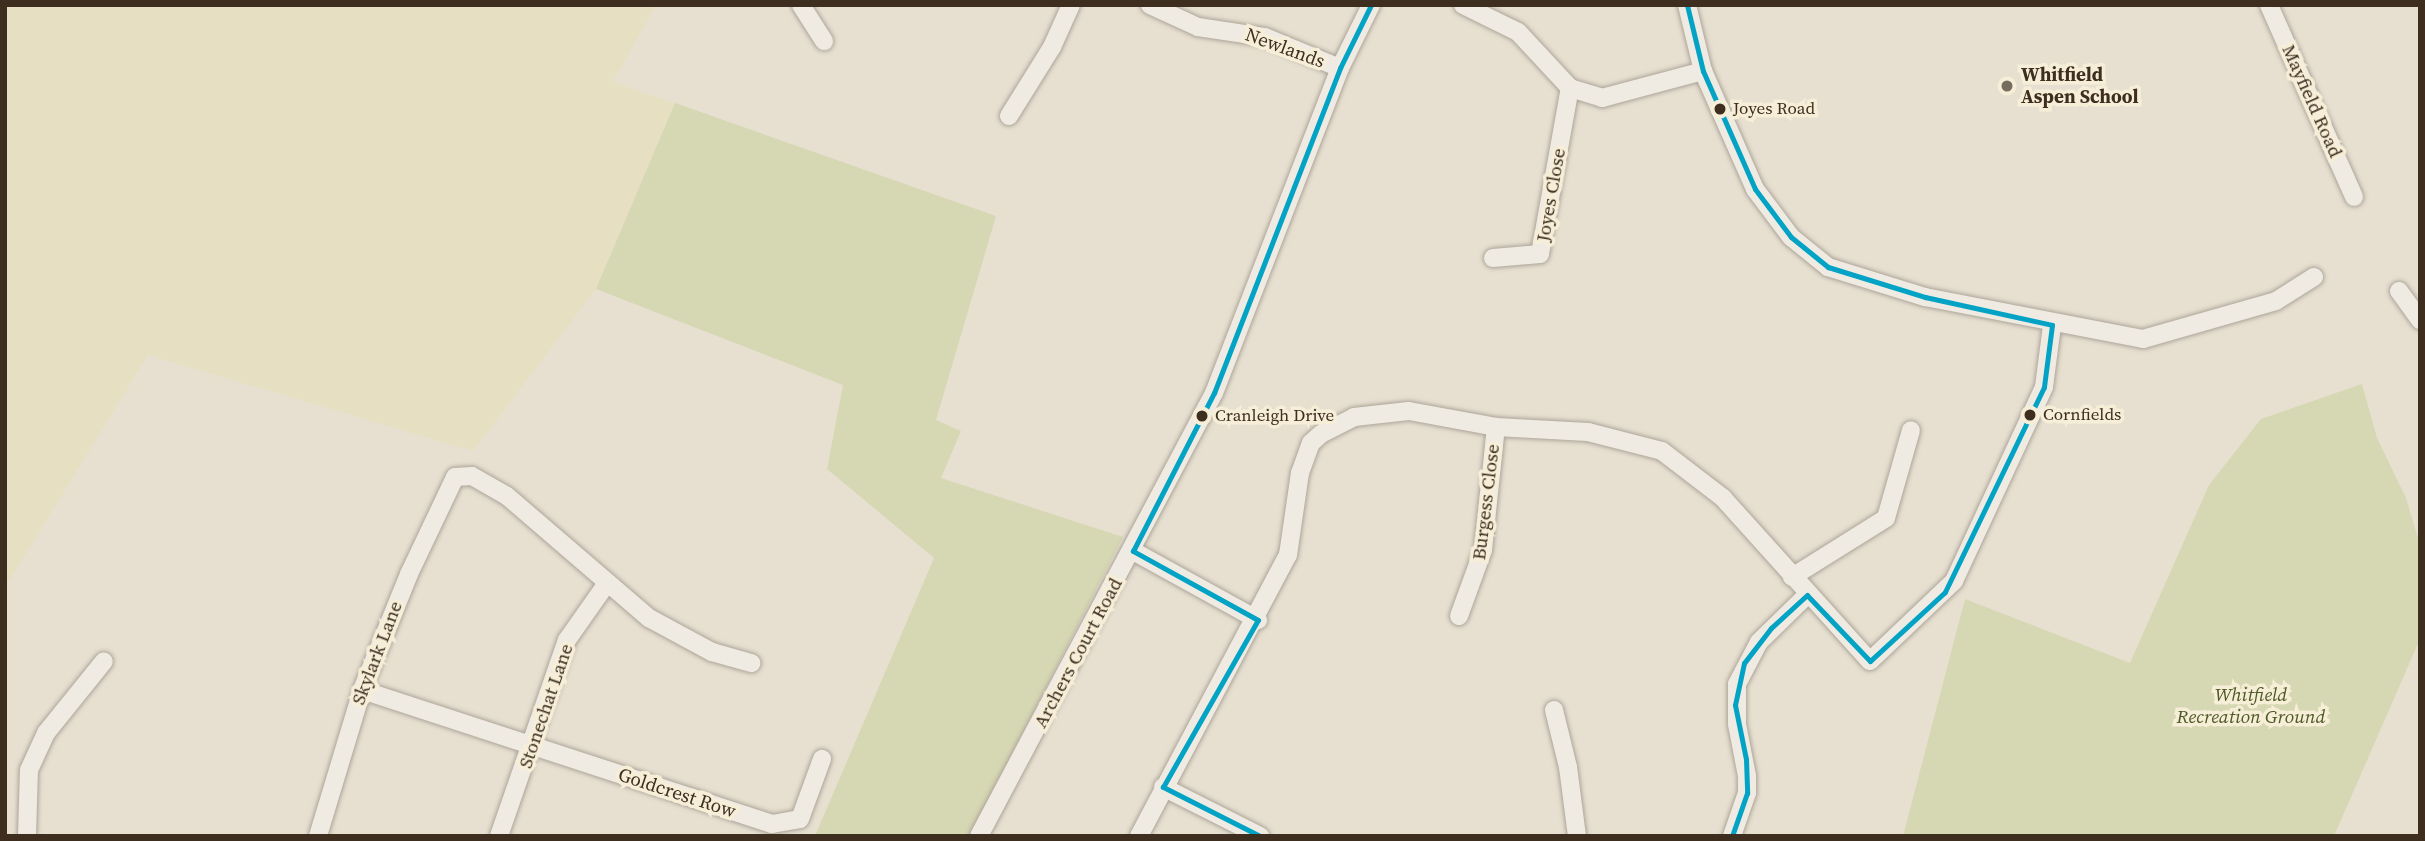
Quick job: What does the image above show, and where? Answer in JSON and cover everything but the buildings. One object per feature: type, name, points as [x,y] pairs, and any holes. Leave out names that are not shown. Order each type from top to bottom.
[{"type":"street","points":[[801,5],[824,41]]},
{"type":"street","points":[[1009,116],[1052,47],[1071,5]]},
{"type":"street","name":"Newlands","points":[[1150,5],[1198,27],[1265,37],[1340,68]]},
{"type":"street","name":"Archers Court Road","points":[[979,836],[1133,551],[1214,393],[1340,68],[1371,5]]},
{"type":"street","points":[[1463,5],[1518,32],[1570,88],[1602,98],[1703,71]]},
{"type":"street","points":[[1686,5],[1703,71],[1755,190],[1791,237],[1828,267],[1925,297],[2052,325],[2143,339],[2276,301],[2314,277]]},
{"type":"street","name":"Mayfield Road","points":[[2269,5],[2354,197]]},
{"type":"street","name":"Joyes Close","points":[[1493,258],[1540,254],[1570,88]]},
{"type":"street","points":[[2399,291],[2420,320]]},
{"type":"street","points":[[1139,836],[1163,787],[1258,620],[1288,555],[1300,473],[1311,443],[1321,434],[1354,417],[1409,411],[1496,427],[1588,432],[1662,451],[1723,498],[1807,595],[1870,661],[1945,592],[2044,387],[2052,325]]},
{"type":"street","name":"Burgess Close","points":[[1459,616],[1483,550],[1496,427]]},
{"type":"street","points":[[1793,577],[1886,518],[1910,430]]},
{"type":"street","name":"Skylark Lane","points":[[318,836],[362,690],[409,573],[455,477],[472,476],[507,496],[607,583]]},
{"type":"street","points":[[1133,551],[1258,620]]},
{"type":"street","points":[[607,583],[681,636],[712,652],[751,663]]},
{"type":"street","name":"Stonechat Lane","points":[[499,836],[567,640],[607,583]]},
{"type":"street","points":[[1732,836],[1747,793],[1747,776],[1736,715],[1737,684],[1759,642],[1807,595]]},
{"type":"street","points":[[27,836],[29,770],[46,733],[104,661]]},
{"type":"street","name":"Goldcrest Row","points":[[362,690],[532,747],[782,825],[800,819],[807,810],[822,759]]},
{"type":"street","points":[[1554,710],[1568,767],[1577,836]]},
{"type":"street","points":[[1163,787],[1260,836]]},
{"type":"shaded area","points":[[5,5],[656,5],[613,82],[675,103],[596,289],[473,451],[148,355],[5,588]]},
{"type":"green space","points":[[675,103],[996,216],[936,420],[961,431],[941,478],[1123,537],[970,836],[815,836],[934,558],[827,469],[843,385],[596,289]]},
{"type":"green space","name":"Whitfield Recreation Ground","points":[[2362,384],[2377,438],[2406,498],[2420,545],[2420,639],[2334,836],[1903,836],[1965,599],[2130,663],[2209,485],[2261,419]]},
{"type":"transit line","points":[[1260,836],[1163,787],[1258,620],[1133,551],[1214,393],[1340,68],[1371,5]]},
{"type":"transit line","points":[[1687,5],[1703,71],[1755,189],[1791,237],[1828,267],[1925,297],[2052,325],[2044,387],[1945,592],[1870,661],[1807,595],[1771,628],[1744,663],[1735,705],[1746,759],[1747,793],[1732,836]]},
{"type":"place","name":"Whitfield Aspen School","points":[[2007,86]]},
{"type":"place","name":"Joyes Road","points":[[1720,109]]},
{"type":"place","name":"Cornfields","points":[[2030,415]]},
{"type":"place","name":"Cranleigh Drive","points":[[1202,416]]}]
